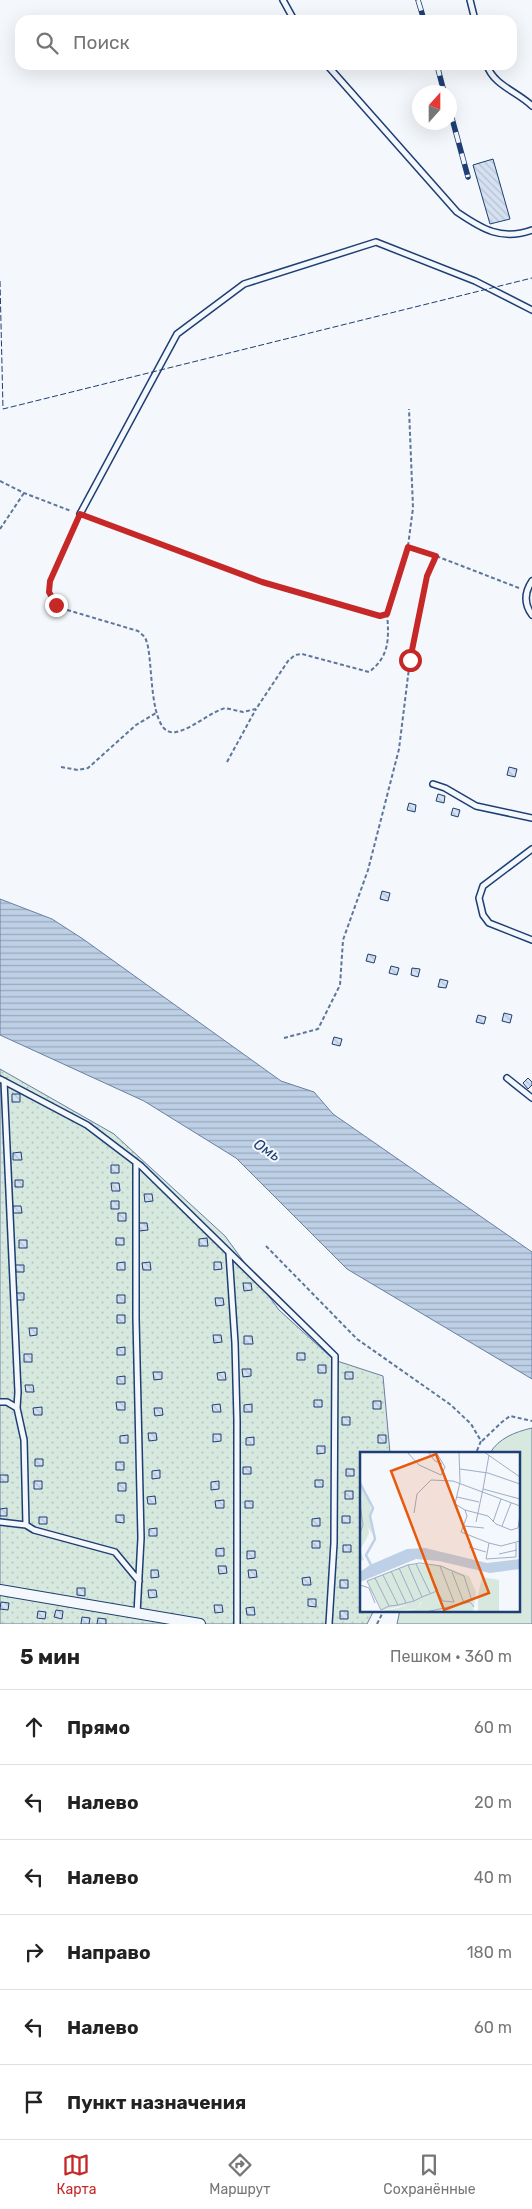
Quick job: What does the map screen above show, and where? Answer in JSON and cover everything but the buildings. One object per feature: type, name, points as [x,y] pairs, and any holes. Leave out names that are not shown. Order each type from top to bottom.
[{"type":"street","points":[[0,1590],[200,1624]]},
{"type":"lane","points":[[283,0],[291,15]]},
{"type":"lane","points":[[470,0],[474,15]]},
{"type":"lane","points":[[331,70],[456,212],[483,229],[504,234],[532,230]]},
{"type":"lane","points":[[488,70],[501,85],[532,106]]},
{"type":"lane","points":[[80,514],[177,334],[244,284],[376,242],[475,281],[532,310]]},
{"type":"lane","points":[[532,581],[526,590],[526,607],[532,615]]},
{"type":"lane","points":[[433,784],[445,788],[476,806],[532,818]]},
{"type":"lane","points":[[532,849],[483,886],[479,898],[483,915],[489,923],[532,940]]},
{"type":"lane","points":[[507,1078],[532,1098]]},
{"type":"lane","points":[[2,1080],[86,1125],[136,1163],[335,1356],[334,1543],[329,1624]]},
{"type":"lane","points":[[2,1080],[14,1271],[17,1408],[24,1440],[26,1525]]},
{"type":"lane","points":[[136,1163],[136,1308],[141,1538],[137,1614]]},
{"type":"lane","points":[[229,1252],[236,1342],[239,1517],[236,1578],[237,1624]]},
{"type":"lane","points":[[0,1402],[7,1402],[17,1408]]},
{"type":"lane","points":[[0,1522],[26,1525],[34,1530],[115,1552],[139,1581]]},
{"type":"path","points":[[227,762],[273,681],[295,655],[302,654],[369,672],[380,664],[386,652],[387,614],[408,547],[413,508],[409,409]]},
{"type":"path","points":[[0,481],[24,493],[262,582],[380,616],[387,614]]},
{"type":"path","points":[[0,529],[24,493]]},
{"type":"path","points":[[80,514],[50,581],[49,592],[51,599],[56,605],[64,609],[138,632],[146,638],[150,657],[154,704],[160,725],[166,731],[173,733],[186,729],[225,708],[243,712],[256,709]]},
{"type":"path","points":[[408,547],[526,590]]},
{"type":"path","points":[[284,1038],[318,1030],[340,985],[343,940],[368,870],[399,749],[410,660],[427,576],[436,556]]},
{"type":"path","points":[[61,768],[78,770],[88,768],[136,725],[156,713]]},
{"type":"path","points":[[266,1246],[357,1339],[451,1405],[471,1424],[481,1441]]},
{"type":"path","points":[[476,1452],[481,1441],[510,1416],[532,1421]]},
{"type":"path","points":[[377,1624],[383,1612]]},
{"type":"shaded area","points":[[0,1069],[114,1134],[225,1236],[279,1310],[334,1360],[383,1376],[390,1452],[360,1452],[360,1612],[373,1612],[367,1624],[0,1624]]},
{"type":"shaded area","points":[[532,1428],[532,1624],[397,1624],[400,1612],[520,1612],[520,1452],[491,1452],[498,1443],[520,1431]]},
{"type":"water","name":"Омь","points":[[0,899],[52,919],[83,939],[281,1081],[314,1092],[333,1114],[532,1252],[532,1379],[347,1269],[236,1158],[144,1101],[0,1035]]},
{"type":"railway","points":[[418,0],[422,15]]},
{"type":"railway","points":[[438,70],[442,85]]},
{"type":"railway","points":[[455,130],[468,177]]},
{"type":"fence","points":[[0,281],[3,409],[532,278]]},
{"type":"route","points":[[56,605],[51,599],[49,592],[50,581],[80,514],[262,582],[380,616],[387,614],[408,547],[436,556],[427,576],[410,660]]}]
